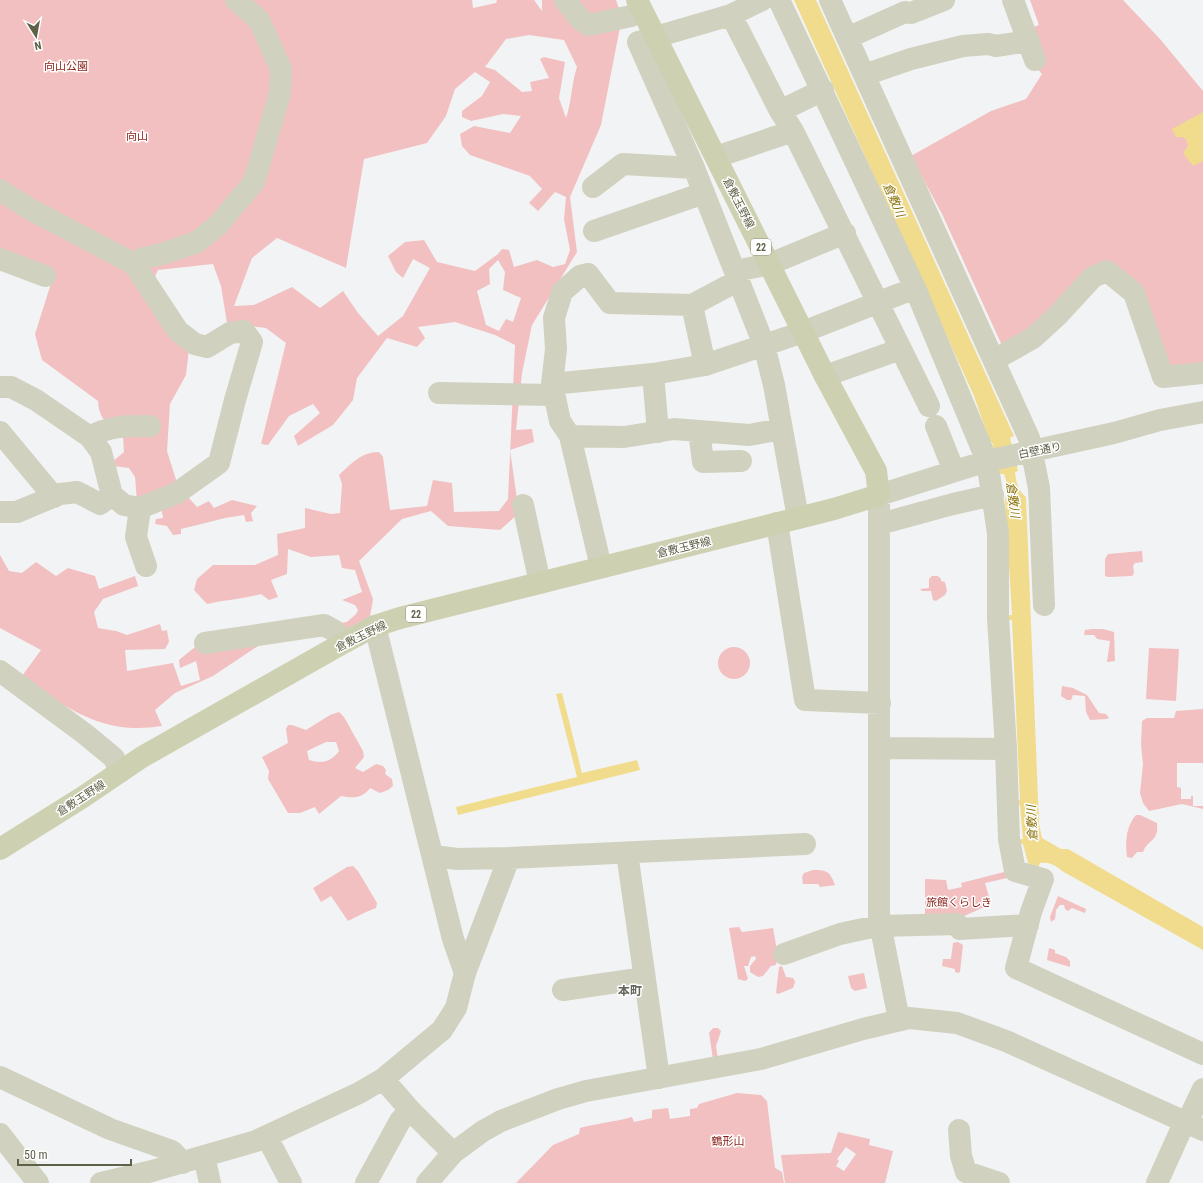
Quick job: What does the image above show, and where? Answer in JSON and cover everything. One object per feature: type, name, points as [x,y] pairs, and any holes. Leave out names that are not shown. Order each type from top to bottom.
[{"type":"main road","name":"倉敷玉野線","points":[[0,849],[83,797],[142,757],[375,626],[400,618],[798,518],[879,495],[876,472],[802,332],[770,264],[716,157],[646,40],[635,6]]},
{"type":"street","points":[[134,264],[141,259],[165,253],[197,242],[218,225],[254,182],[280,93],[281,69],[260,20],[236,0]]},
{"type":"street","points":[[565,0],[582,21],[589,25],[635,6]]},
{"type":"street","points":[[762,0],[731,15],[646,40],[694,168],[764,344],[774,386],[798,518]]},
{"type":"street","points":[[779,0],[823,90],[873,202],[915,288],[1007,456],[1039,488],[1044,605]]},
{"type":"street","points":[[830,0],[1029,438],[1007,456],[993,495],[998,533],[998,617],[1006,749],[1009,839],[1015,871],[1043,879],[1016,968],[1203,1054]]},
{"type":"street","points":[[847,38],[905,12],[911,13],[944,0]]},
{"type":"street","points":[[864,75],[910,59],[964,46],[988,44],[1032,51],[1013,0]]},
{"type":"street","points":[[731,15],[845,233],[929,406]]},
{"type":"street","points":[[780,111],[823,90]]},
{"type":"street","points":[[716,157],[793,131]]},
{"type":"street","points":[[594,188],[623,164],[694,168]]},
{"type":"street","points":[[0,190],[28,208],[134,264],[178,331],[195,344],[207,347],[230,333],[244,331],[252,342],[219,463],[177,493],[140,508],[124,505],[112,495],[101,452],[90,437],[36,400],[11,387],[0,387]]},
{"type":"street","points":[[594,231],[704,193]]},
{"type":"street","points":[[602,567],[570,436],[560,422],[553,389],[556,349],[554,318],[562,292],[580,276],[588,274],[610,303],[692,305],[737,276],[845,233]]},
{"type":"street","points":[[0,259],[45,276]]},
{"type":"street","points":[[994,360],[1033,338],[1057,316],[1093,277],[1107,272],[1134,293],[1163,376],[1203,373]]},
{"type":"street","points":[[439,393],[553,389],[705,365],[802,332],[915,288]]},
{"type":"street","points":[[692,305],[705,365]]},
{"type":"street","points":[[825,376],[902,349]]},
{"type":"street","points":[[653,374],[658,432]]},
{"type":"street","name":"白壁通り","points":[[879,495],[1007,456],[1203,412]]},
{"type":"street","points":[[90,437],[100,431],[125,426],[150,426]]},
{"type":"street","points":[[936,426],[954,471]]},
{"type":"street","points":[[570,436],[624,437],[674,429],[749,435],[782,429]]},
{"type":"street","points":[[699,431],[703,462],[741,461]]},
{"type":"street","points":[[0,432],[54,497]]},
{"type":"street","points":[[0,512],[17,512],[60,494],[77,492],[100,504],[112,495]]},
{"type":"street","points":[[879,495],[880,926],[899,1020]]},
{"type":"street","points":[[880,524],[953,504],[993,495]]},
{"type":"street","points":[[523,505],[540,583]]},
{"type":"street","points":[[140,508],[136,537],[146,566]]},
{"type":"street","points":[[777,523],[805,700],[880,703]]},
{"type":"street","points":[[205,643],[324,625],[336,631],[345,642]]},
{"type":"street","points":[[375,626],[454,939],[465,973]]},
{"type":"street","points":[[0,671],[85,734],[114,758],[120,772]]},
{"type":"street","points":[[879,748],[1006,749]]},
{"type":"street","points":[[434,856],[457,859],[509,858],[805,844]]},
{"type":"street","points":[[626,853],[659,1078]]},
{"type":"street","points":[[101,1183],[152,1177],[183,1163],[267,1137],[383,1079],[442,1030],[456,1008],[465,973],[509,858]]},
{"type":"street","points":[[784,954],[840,934],[880,926],[957,924],[960,929],[1028,925]]},
{"type":"street","points":[[563,990],[644,978]]},
{"type":"street","points":[[427,1183],[453,1153],[483,1131],[501,1121],[558,1098],[586,1091],[761,1059],[909,1018],[957,1023],[985,1033],[1064,1066],[1194,1126]]},
{"type":"street","points":[[0,1077],[110,1129],[172,1151],[183,1163]]},
{"type":"street","points":[[383,1079],[410,1110],[453,1153]]},
{"type":"street","points":[[1194,1126],[1203,1089]]},
{"type":"street","points":[[366,1183],[400,1121],[410,1110]]},
{"type":"street","points":[[1157,1183],[1180,1132],[1194,1126]]},
{"type":"street","points":[[959,1130],[961,1156],[966,1172],[999,1183]]},
{"type":"street","points":[[0,1134],[38,1183]]},
{"type":"street","points":[[267,1137],[291,1183]]},
{"type":"street","points":[[204,1156],[210,1183]]},
{"type":"green space","name":"向山","points":[[0,0],[472,0],[473,8],[496,3],[497,0],[534,0],[542,11],[542,0],[616,0],[622,17],[601,125],[570,197],[577,252],[532,325],[522,373],[516,430],[532,429],[534,442],[510,450],[515,345],[495,335],[455,322],[418,327],[425,338],[417,347],[387,338],[357,378],[353,400],[333,425],[298,446],[294,436],[320,413],[313,404],[289,416],[268,445],[261,444],[286,343],[266,328],[227,323],[221,286],[213,264],[158,270],[153,281],[189,349],[186,375],[170,404],[167,451],[178,486],[197,507],[209,501],[214,508],[232,500],[257,506],[251,513],[253,521],[246,522],[244,515],[225,518],[181,529],[181,534],[173,535],[167,526],[155,524],[156,519],[163,518],[161,506],[137,502],[135,477],[129,468],[113,466],[112,462],[124,452],[123,436],[109,426],[103,418],[100,413],[98,401],[42,360],[35,334],[54,274],[0,252]],"holes":[[[529,35],[564,40],[577,67],[566,118],[559,98],[565,62],[544,57],[540,59],[549,78],[530,82],[532,91],[522,92],[495,70],[485,67],[506,39]],[[475,72],[490,82],[482,96],[462,111],[462,117],[471,121],[503,114],[521,116],[510,133],[474,126],[460,134],[462,146],[470,155],[530,176],[542,189],[529,203],[538,211],[555,192],[566,197],[564,219],[570,250],[565,264],[553,267],[537,260],[514,267],[509,250],[502,249],[498,254],[475,271],[437,262],[424,240],[405,242],[388,256],[396,272],[403,278],[413,259],[430,268],[403,316],[378,336],[358,313],[343,291],[320,308],[292,287],[254,305],[234,306],[252,258],[277,238],[346,268],[364,159],[427,143],[446,116],[455,89]],[[498,260],[505,272],[503,290],[521,298],[513,322],[506,319],[499,331],[486,325],[477,291],[490,284],[489,269]]]},
{"type":"green space","points":[[1030,0],[1123,0],[1160,39],[1203,91],[1203,370],[1166,373],[1108,267],[1073,289],[1004,350],[942,214],[911,156],[991,111],[1026,99],[1042,74],[1031,62],[1031,28],[1039,25]]},
{"type":"green space","points":[[510,451],[519,513],[500,530],[448,526],[431,511],[402,519],[359,561],[373,599],[370,617],[332,636],[314,631],[267,640],[213,676],[175,693],[155,710],[162,726],[138,728],[106,724],[90,719],[62,704],[22,676],[41,650],[0,628],[0,555],[9,571],[22,573],[36,562],[56,576],[68,568],[95,576],[99,589],[135,576],[138,586],[103,599],[94,612],[98,628],[116,631],[127,635],[160,624],[162,631],[167,630],[169,642],[165,649],[125,650],[127,671],[173,663],[181,686],[200,680],[196,661],[180,668],[179,660],[195,647],[347,622],[356,614],[358,610],[355,605],[342,600],[362,592],[355,570],[342,568],[339,555],[311,557],[288,549],[287,574],[271,580],[278,597],[269,600],[261,594],[207,604],[194,590],[197,579],[213,565],[255,565],[278,555],[277,534],[305,528],[305,508],[331,514],[340,513],[342,484],[339,475],[362,456],[379,452],[383,457],[390,510],[427,506],[433,480],[452,483],[454,512],[499,511],[508,499]]},
{"type":"green space","points":[[1142,551],[1143,562],[1135,563],[1133,566],[1134,573],[1132,576],[1105,576],[1105,559],[1108,554]]},
{"type":"green space","points":[[932,576],[938,576],[941,581],[945,582],[947,591],[945,595],[936,601],[933,600],[931,591],[922,591],[920,589],[929,588],[929,579]]},
{"type":"green space","points":[[1103,629],[1114,632],[1115,661],[1107,662],[1110,641],[1097,639],[1094,635],[1084,635],[1085,630]]},
{"type":"green space","points":[[734,647],[743,650],[747,654],[750,663],[747,672],[743,676],[734,679],[725,676],[721,672],[718,663],[721,654],[725,650]]},
{"type":"green space","points":[[1149,648],[1179,649],[1176,701],[1146,699]]},
{"type":"green space","points":[[1062,686],[1073,688],[1087,695],[1099,713],[1106,714],[1109,718],[1090,720],[1086,712],[1085,696],[1073,695],[1071,700],[1067,700],[1061,696]]},
{"type":"green space","points":[[1203,709],[1203,763],[1177,763],[1177,787],[1181,788],[1181,799],[1191,799],[1191,796],[1193,796],[1193,806],[1203,806],[1203,809],[1182,804],[1149,811],[1143,803],[1140,793],[1143,764],[1141,745],[1142,721],[1147,718],[1174,718],[1176,711]]},
{"type":"green space","points":[[339,712],[344,717],[363,751],[364,757],[355,768],[363,772],[376,764],[383,766],[386,770],[385,774],[392,779],[393,786],[380,793],[370,788],[367,792],[357,797],[341,796],[319,814],[315,807],[300,813],[288,813],[268,779],[269,771],[262,757],[288,743],[286,729],[288,725],[306,730],[330,715]],"holes":[[[326,742],[336,742],[339,751],[333,758],[322,762],[309,760],[307,751]]]},
{"type":"green space","points":[[1136,815],[1140,815],[1157,823],[1157,829],[1155,837],[1143,852],[1137,852],[1132,858],[1127,857],[1126,840],[1130,824]]},
{"type":"green space","points":[[353,866],[358,871],[377,903],[376,908],[348,921],[331,896],[321,902],[313,888],[347,867]]},
{"type":"green space","points":[[813,870],[825,871],[828,873],[832,877],[835,885],[820,887],[818,884],[803,884],[802,877],[804,873]]},
{"type":"green space","name":"旅館くらしき","points":[[1008,871],[1007,878],[985,883],[991,904],[962,917],[925,917],[925,879],[946,880],[948,890],[962,887],[961,883]]},
{"type":"green space","points":[[1058,896],[1086,909],[1085,913],[1072,908],[1068,911],[1065,909],[1064,905],[1060,905],[1056,910],[1055,919],[1051,922],[1050,917]]},
{"type":"green space","points":[[739,927],[742,932],[773,928],[778,956],[776,965],[771,966],[763,976],[758,977],[750,972],[750,966],[756,959],[755,956],[751,957],[748,966],[744,966],[748,979],[745,981],[738,979],[729,928]]},
{"type":"green space","points":[[958,942],[963,945],[960,972],[958,973],[955,972],[955,969],[942,966],[943,959],[951,959],[953,943]]},
{"type":"green space","points":[[1049,948],[1055,950],[1055,953],[1066,957],[1070,961],[1070,967],[1047,960]]},
{"type":"green space","points":[[782,966],[786,977],[793,978],[795,982],[793,988],[778,994],[776,993],[779,967]]},
{"type":"green space","points":[[864,973],[867,988],[855,991],[851,988],[848,976]]},
{"type":"green space","points":[[713,1028],[718,1028],[721,1031],[716,1046],[718,1059],[713,1059],[709,1033]]},
{"type":"green space","name":"鶴形山","points":[[737,1093],[761,1095],[767,1101],[775,1168],[782,1172],[784,1183],[516,1183],[553,1145],[579,1134],[580,1128],[632,1117],[634,1122],[652,1118],[652,1110],[668,1108],[670,1119],[690,1116],[690,1109],[697,1108],[699,1104]]},
{"type":"green space","points":[[838,1132],[870,1139],[869,1145],[893,1151],[885,1183],[785,1183],[781,1155],[831,1153]],"holes":[[[846,1147],[856,1154],[844,1171],[836,1166],[839,1161],[837,1159]]]},
{"type":"water","name":"倉敷川","points":[[794,0],[816,0],[1014,436],[1010,438],[1018,471],[1015,472],[1016,479],[1019,489],[1026,497],[1039,824],[1042,838],[1061,849],[1068,849],[1203,927],[1203,950],[1055,866],[1047,863],[1040,863],[1038,867],[1028,863],[1023,844],[1016,844],[1015,840],[1023,839],[1020,805],[1014,805],[1014,801],[1020,800],[1012,620],[1005,621],[1004,616],[1012,615],[1005,499],[1007,489],[1006,480],[1004,474],[1000,474],[992,442],[990,442],[974,396]]},
{"type":"water","points":[[1203,112],[1203,161],[1193,166],[1183,153],[1188,146],[1186,139],[1176,137],[1172,129]]},
{"type":"water","points":[[562,693],[582,773],[637,760],[640,770],[458,815],[456,807],[577,777],[556,694]]},
{"type":"district","name":"本町","points":[[630,991]]},
{"type":"park label","name":"向山公園","points":[[66,66]]}]
